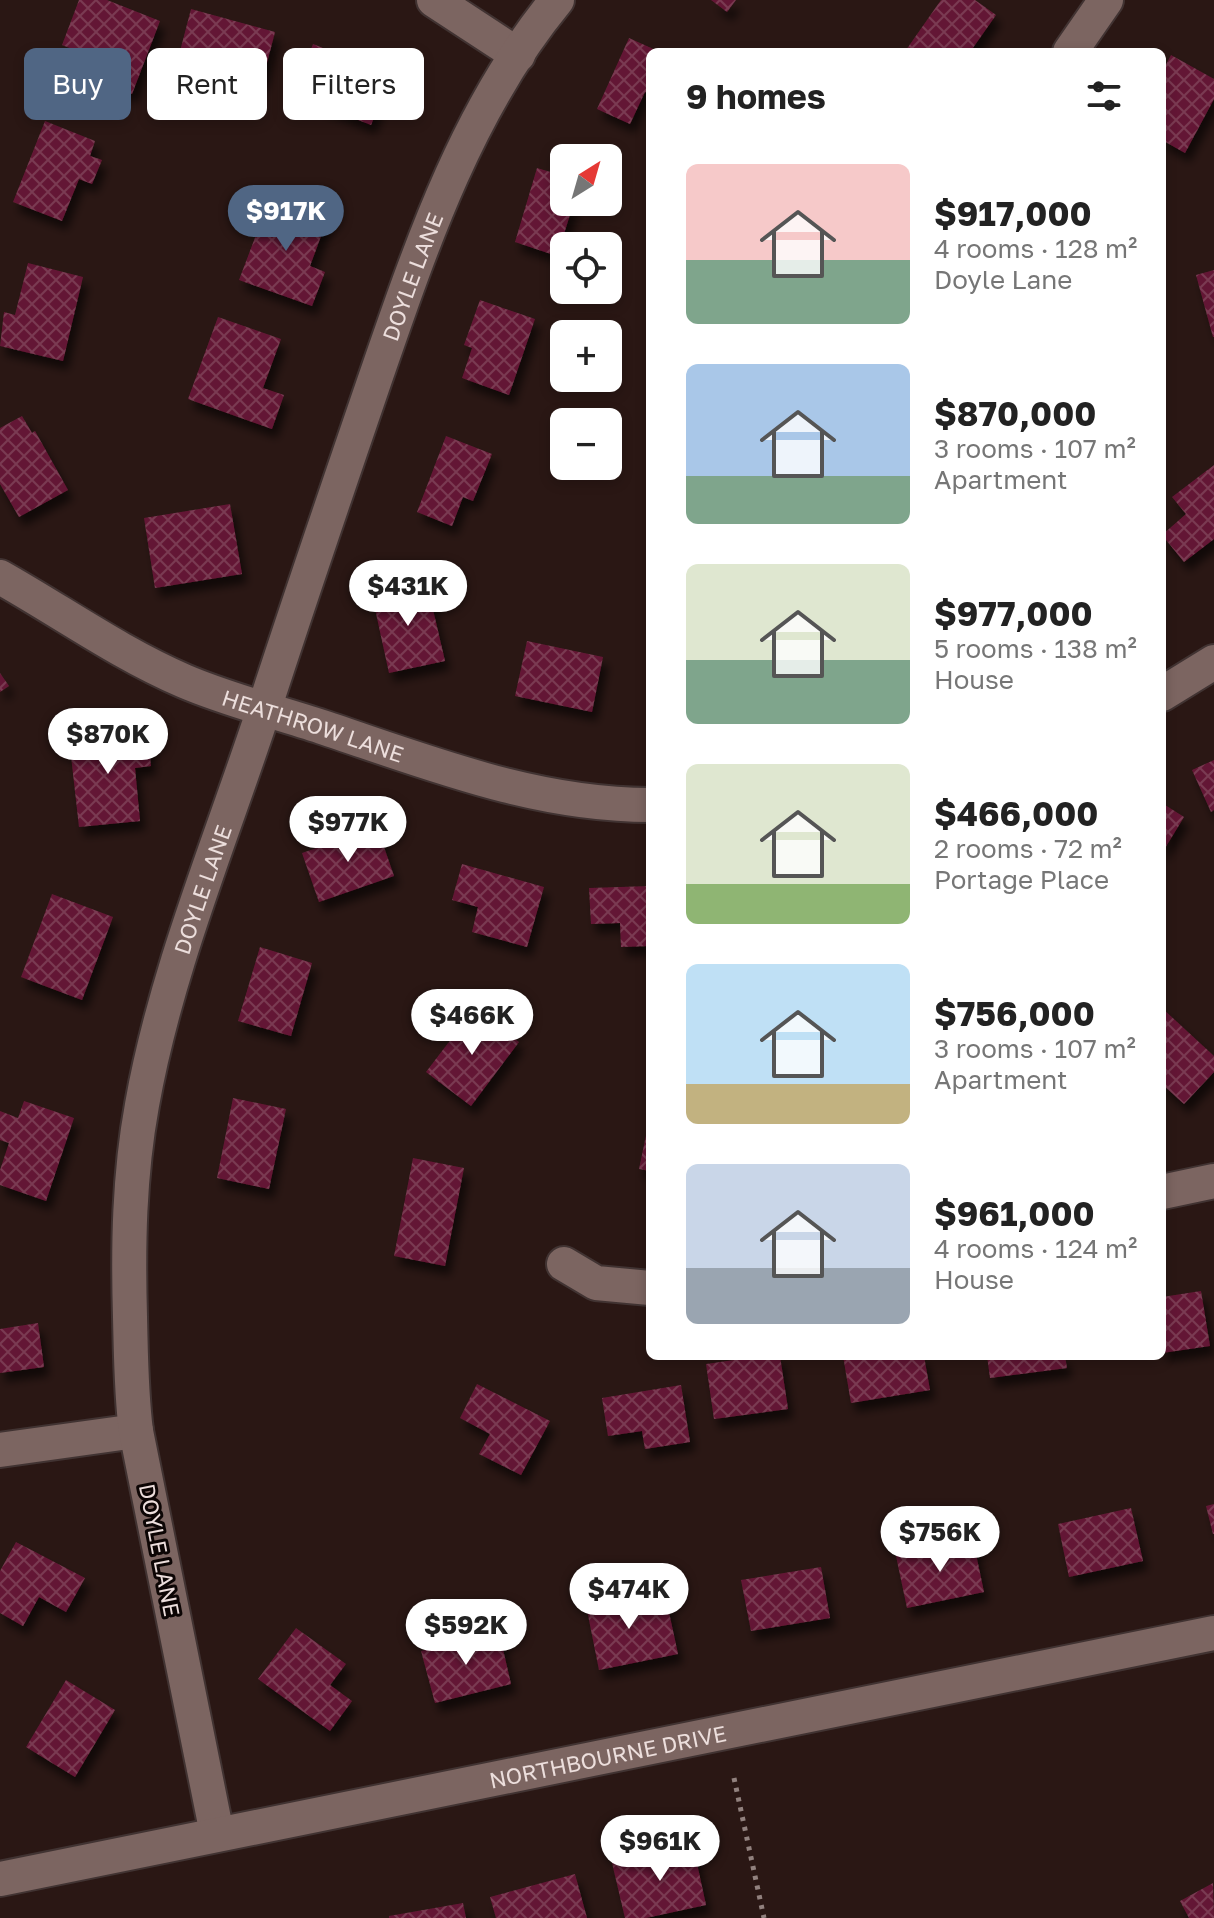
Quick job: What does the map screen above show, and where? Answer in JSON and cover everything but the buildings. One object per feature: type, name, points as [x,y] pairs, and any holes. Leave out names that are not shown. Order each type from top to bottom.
[{"type":"street","points":[[434,0],[518,55]]},
{"type":"street","name":"DOYLE LANE","points":[[217,1834],[136,1431],[132,1397],[128,1245],[132,1174],[141,1106],[154,1047],[182,951],[301,592],[419,252],[446,186],[518,55],[557,0]]},
{"type":"street","points":[[1073,48],[1106,0]]},
{"type":"street","name":"HEATHROW LANE","points":[[0,577],[108,644],[186,682],[487,783],[553,798],[613,805],[646,805]]},
{"type":"street","points":[[1166,692],[1214,662]]},
{"type":"street","points":[[1166,1191],[1214,1181]]},
{"type":"street","points":[[564,1264],[596,1283],[646,1288]]},
{"type":"street","points":[[0,1450],[136,1431]]},
{"type":"street","name":"NORTHBOURNE DRIVE","points":[[0,1879],[1214,1633]]},
{"type":"path","points":[[734,1778],[764,1918]]}]
